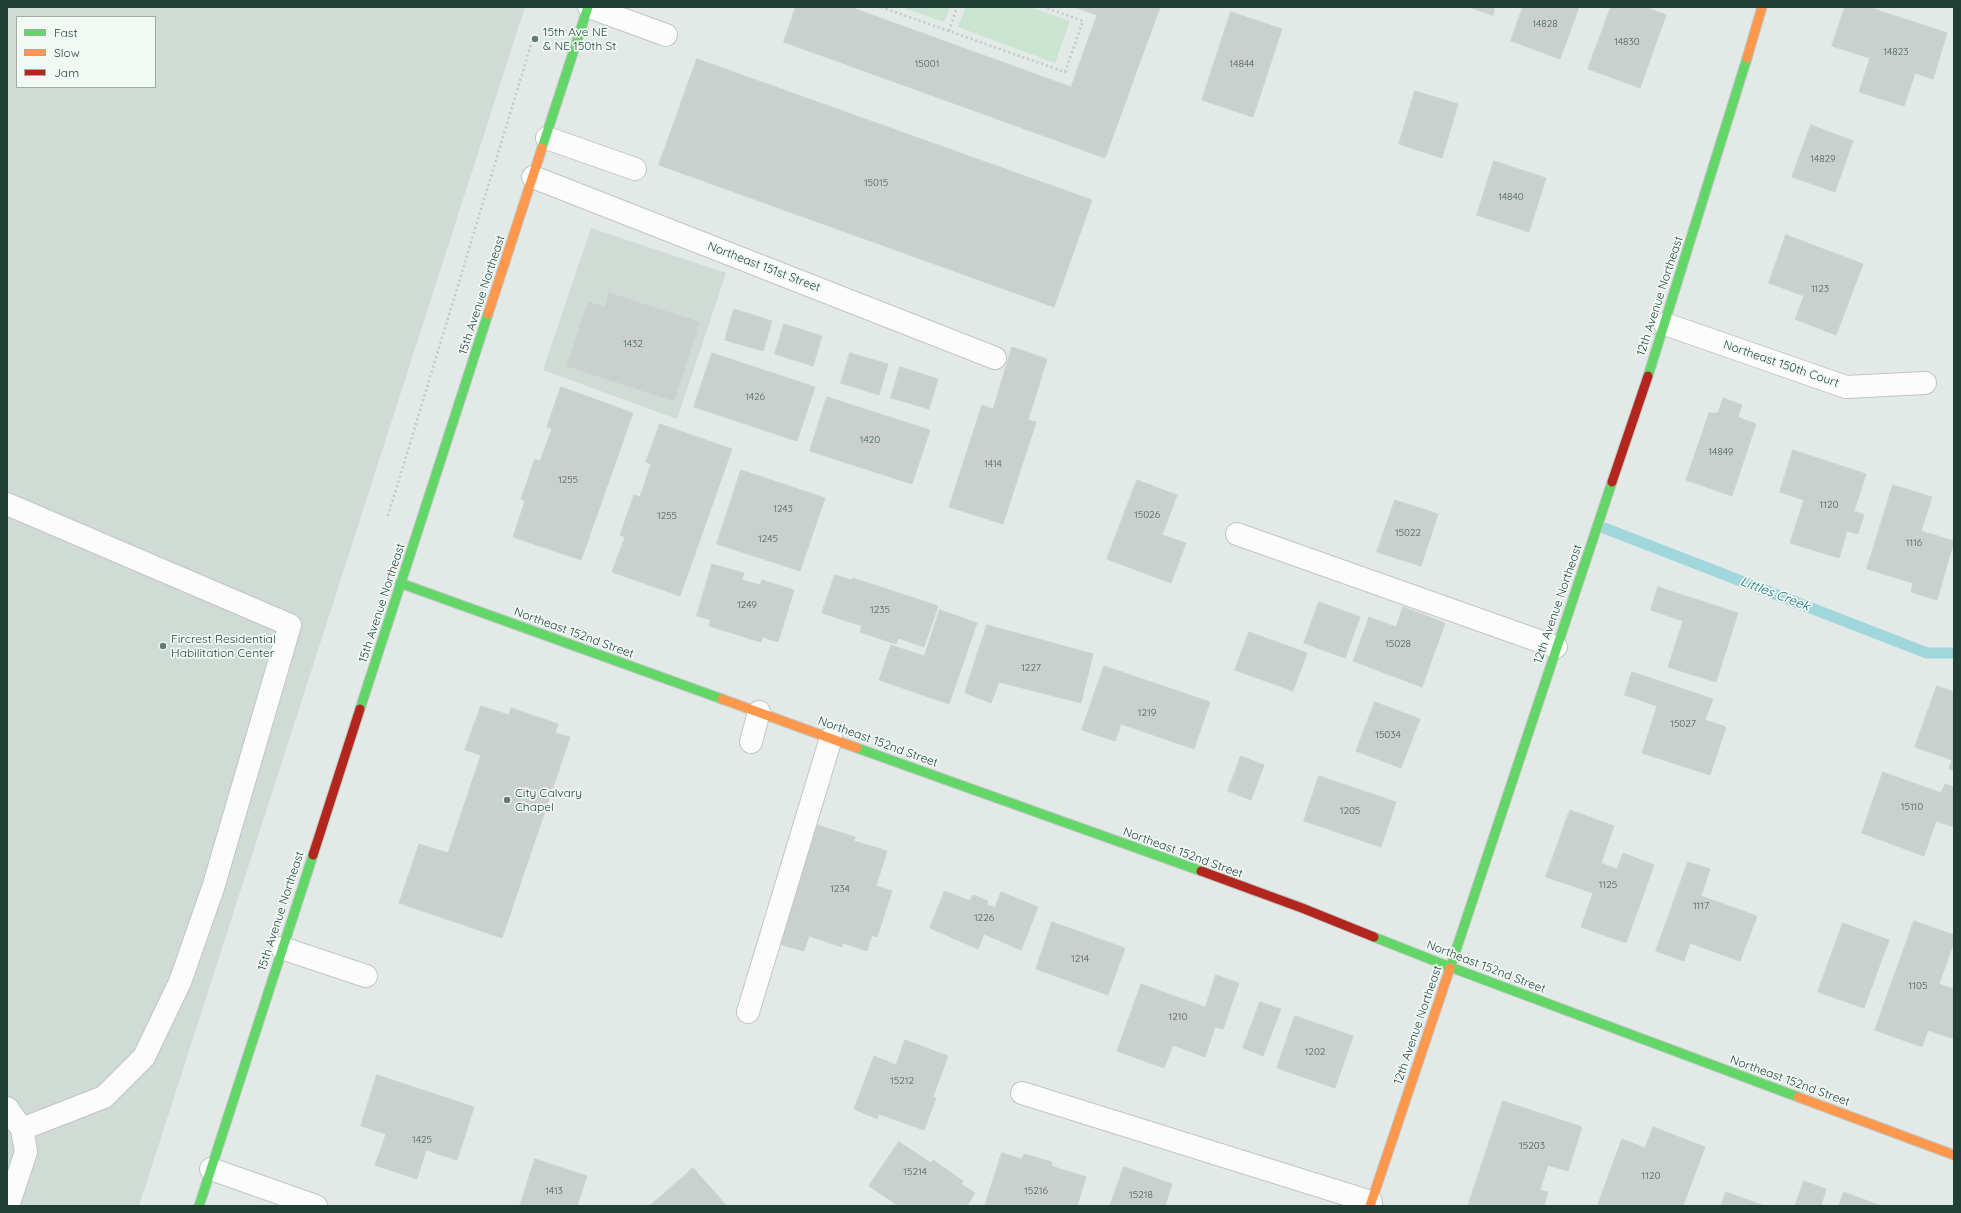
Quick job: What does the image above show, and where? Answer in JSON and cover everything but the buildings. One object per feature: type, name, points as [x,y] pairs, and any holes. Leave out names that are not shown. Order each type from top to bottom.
[{"type":"street","points":[[588,7],[666,35]]},
{"type":"street","name":"15th Avenue Northeast","points":[[199,1206],[588,7]]},
{"type":"street","name":"12th Avenue Northeast","points":[[1370,1204],[1665,324],[1762,7]]},
{"type":"street","points":[[546,138],[635,169]]},
{"type":"street","name":"Northeast 151st Street","points":[[533,177],[995,358]]},
{"type":"street","name":"Northeast 150th Court","points":[[1665,324],[1846,387],[1925,383]]},
{"type":"street","points":[[7,504],[290,625],[213,888],[180,982],[144,1057],[104,1097],[22,1129]]},
{"type":"street","points":[[1237,534],[1556,647]]},
{"type":"street","name":"Northeast 152nd Street","points":[[400,583],[1302,908],[1450,967],[1954,1155]]},
{"type":"street","points":[[751,742],[759,712]]},
{"type":"street","points":[[748,1012],[831,738]]},
{"type":"street","points":[[282,948],[366,976]]},
{"type":"street","points":[[1022,1093],[1370,1204]]},
{"type":"street","points":[[7,1108],[22,1129],[26,1152],[8,1206]]},
{"type":"street","points":[[211,1169],[316,1206]]},
{"type":"path","points":[[881,7],[1065,72],[1083,21],[1044,7]]},
{"type":"path","points":[[949,31],[958,7]]},
{"type":"path","points":[[386,524],[533,38]]},
{"type":"shaded area","name":"Fircrest Residential Habilitation Center","points":[[7,7],[525,7],[139,1206],[7,1206]]},
{"type":"shaded area","points":[[591,228],[726,273],[677,419],[543,370]]},
{"type":"green space","points":[[901,7],[950,7],[944,22]]},
{"type":"green space","points":[[966,7],[1030,7],[1070,21],[1055,63],[958,27]]},
{"type":"waterway","name":"Littles Creek","points":[[1599,526],[1927,653],[1954,653]]},
{"type":"traffic: fast","points":[[542,148],[588,7]]},
{"type":"traffic: fast","points":[[1648,376],[1747,58]]},
{"type":"traffic: fast","points":[[360,709],[488,314]]},
{"type":"traffic: fast","points":[[1450,968],[1612,482]]},
{"type":"traffic: fast","points":[[400,583],[722,699]]},
{"type":"traffic: fast","points":[[857,748],[1201,871]]},
{"type":"traffic: fast","points":[[199,1206],[313,855]]},
{"type":"traffic: fast","points":[[1374,937],[1450,967],[1798,1097]]},
{"type":"traffic: slow","points":[[1747,58],[1762,7]]},
{"type":"traffic: slow","points":[[488,314],[542,148]]},
{"type":"traffic: slow","points":[[722,699],[857,748]]},
{"type":"traffic: slow","points":[[1370,1206],[1450,968]]},
{"type":"traffic: slow","points":[[1798,1097],[1954,1155]]},
{"type":"traffic: jam","points":[[1612,482],[1648,376]]},
{"type":"traffic: jam","points":[[313,855],[360,709]]},
{"type":"traffic: jam","points":[[1201,871],[1302,908],[1374,937]]},
{"type":"place","name":"15th Ave NE & NE 150th St","points":[[535,39]]},
{"type":"place","name":"Fircrest Residential Habilitation Center","points":[[163,646]]},
{"type":"place","name":"City Calvary Chapel","points":[[507,800]]}]
